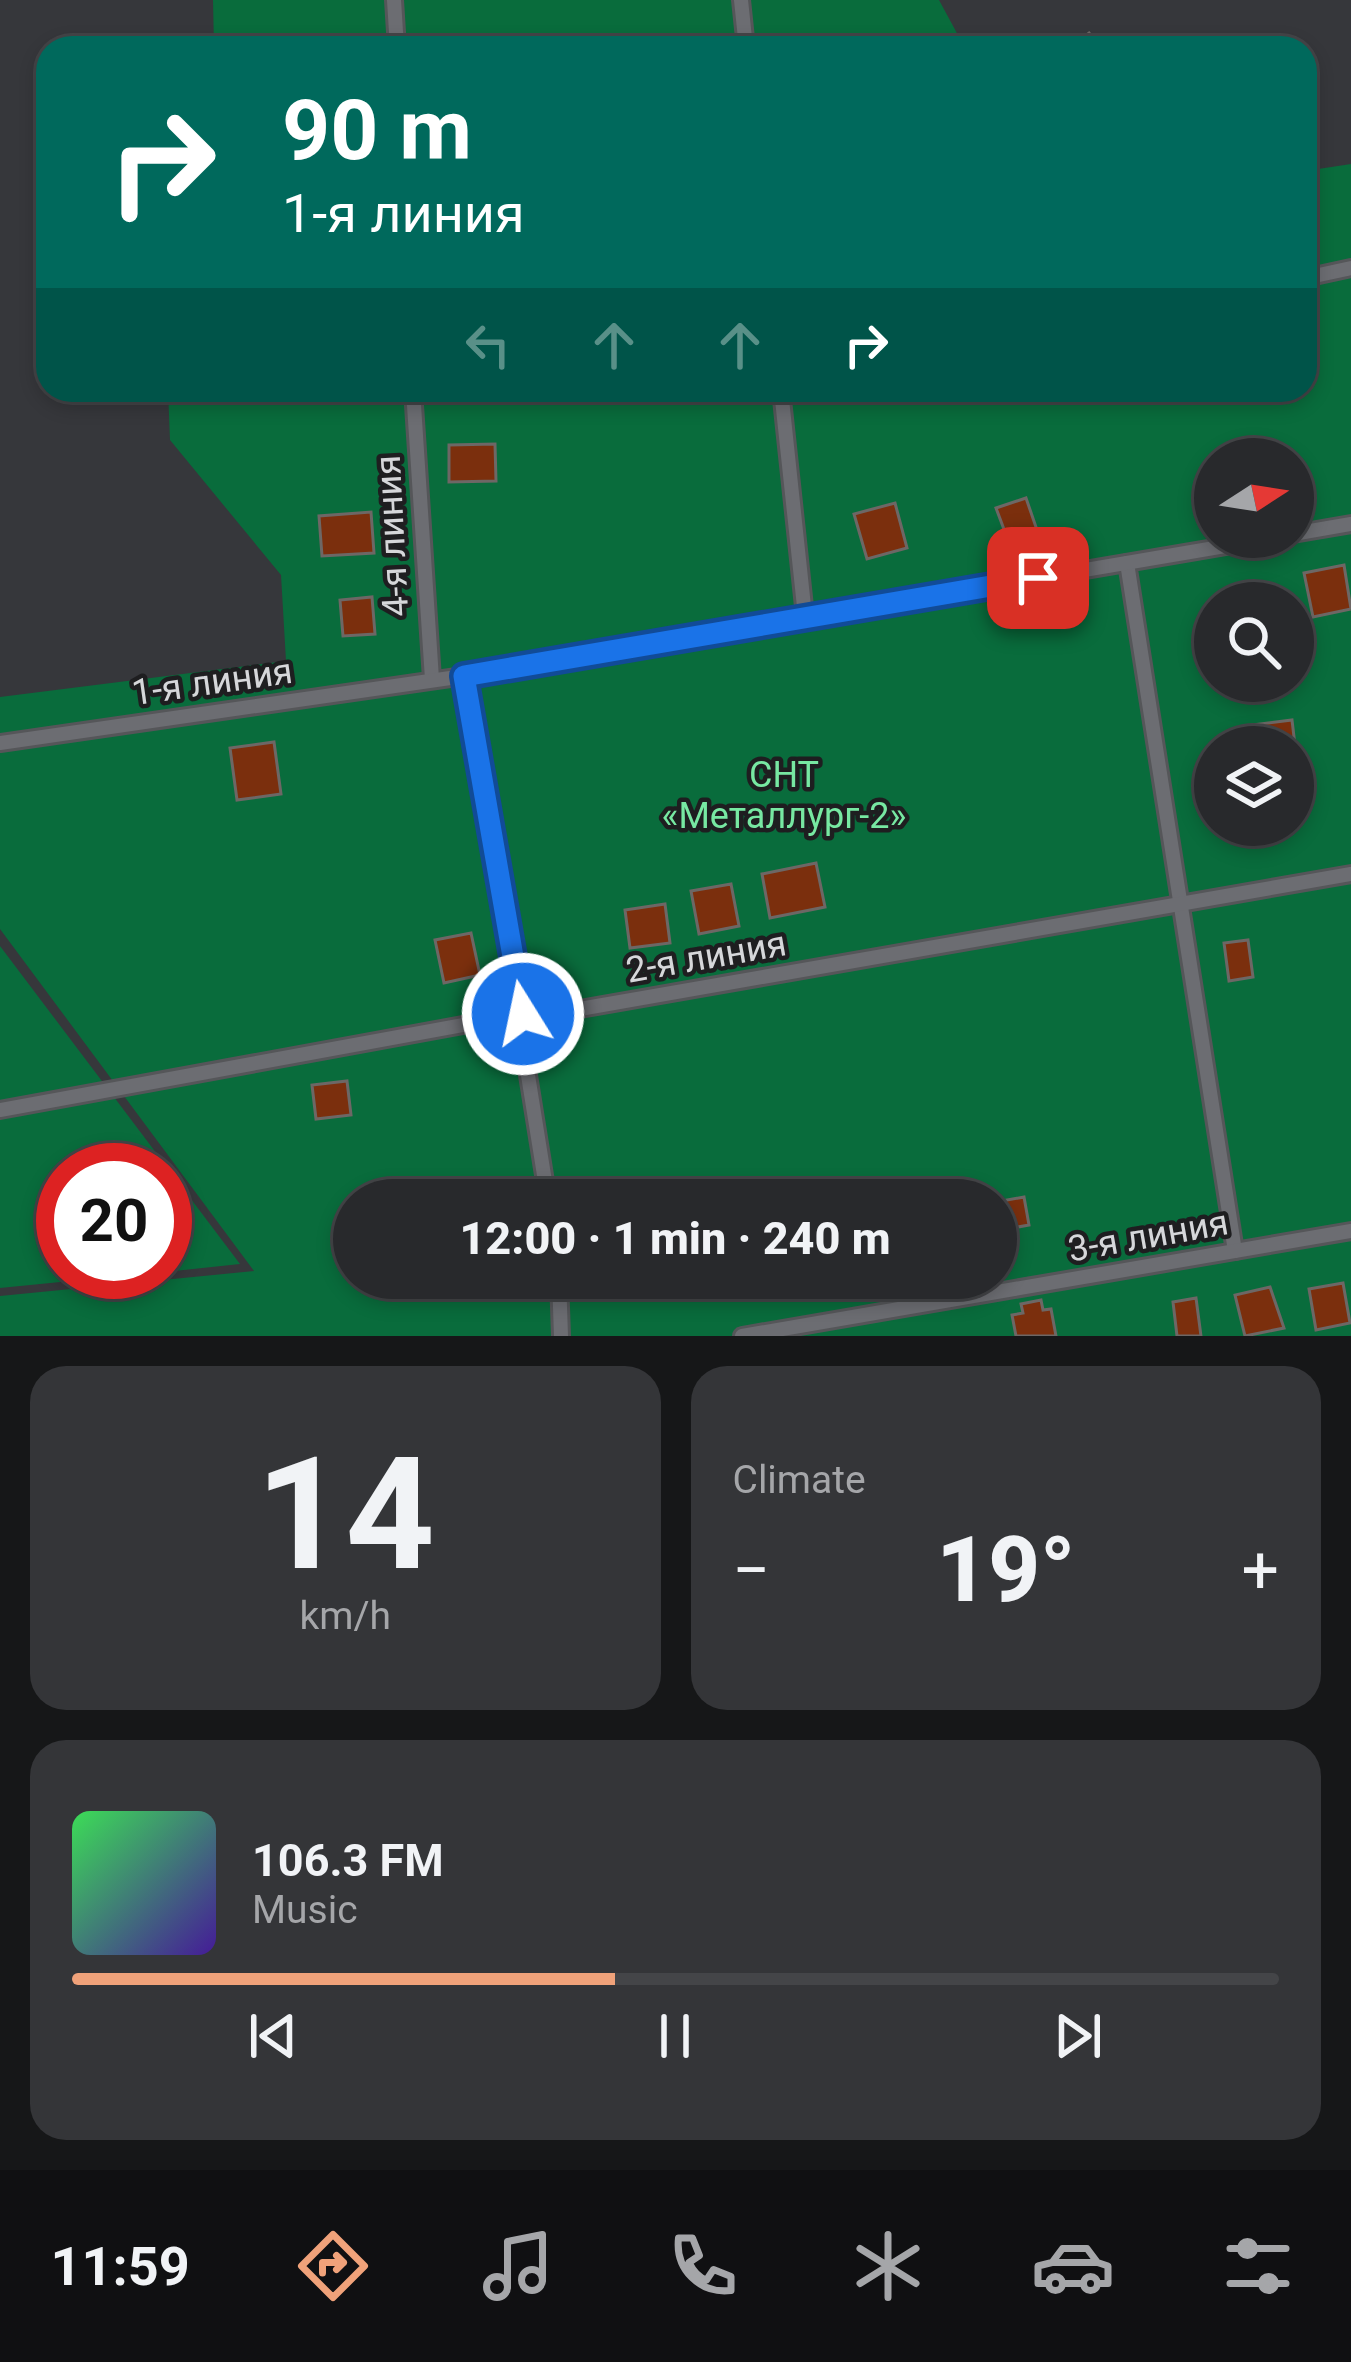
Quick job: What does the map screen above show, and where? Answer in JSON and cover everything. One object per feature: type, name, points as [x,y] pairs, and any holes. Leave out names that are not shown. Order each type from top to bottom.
[{"type":"lane","points":[[394,0],[396,36]]},
{"type":"lane","points":[[741,0],[745,36]]},
{"type":"lane","points":[[1317,275],[1351,268]]},
{"type":"lane","name":"4-я линия","points":[[414,402],[433,679]]},
{"type":"lane","points":[[783,402],[805,616]]},
{"type":"lane","points":[[1314,530],[1351,524]]},
{"type":"lane","points":[[545,1179],[523,1014],[464,676],[1194,551]]},
{"type":"lane","points":[[1127,563],[1235,1250]]},
{"type":"lane","name":"1-я линия","points":[[0,742],[464,676]]},
{"type":"lane","name":"2-я линия","points":[[0,1110],[523,1014],[574,1010],[1351,874]]},
{"type":"lane","name":"3-я линия","points":[[742,1336],[1351,1231]]},
{"type":"lane","points":[[560,1299],[561,1336]]},
{"type":"green space","points":[[213,0],[939,0],[958,36],[214,36]]},
{"type":"green space","name":"СНТ «Металлург-2»","points":[[1351,164],[1351,1336],[0,1336],[0,1296],[36,1292],[36,1299],[192,1299],[192,1277],[254,1271],[192,1188],[192,1143],[159,1143],[0,929],[0,697],[286,661],[281,575],[170,440],[168,402],[1317,402],[1317,169]]},
{"type":"green space","points":[[0,946],[149,1143],[36,1143],[36,1284],[0,1288]]},
{"type":"green space","points":[[192,1200],[240,1264],[192,1269]]},
{"type":"building","points":[[495,444],[496,481],[449,482],[449,445]]},
{"type":"building","points":[[1026,498],[1037,530],[1008,540],[996,508]]},
{"type":"building","points":[[895,503],[907,548],[867,559],[854,514]]},
{"type":"building","points":[[371,512],[374,553],[322,556],[319,516]]},
{"type":"building","points":[[1344,565],[1351,609],[1314,617],[1314,582],[1306,582],[1304,573]]},
{"type":"building","points":[[372,597],[375,634],[343,636],[340,600]]},
{"type":"building","points":[[1292,720],[1293,726],[1252,726]]},
{"type":"building","points":[[274,742],[281,794],[237,800],[230,748]]},
{"type":"building","points":[[816,863],[825,907],[770,918],[762,874]]},
{"type":"building","points":[[731,884],[739,926],[699,934],[691,891]]},
{"type":"building","points":[[665,904],[670,943],[630,948],[625,910]]},
{"type":"building","points":[[471,933],[480,975],[444,983],[435,940]]},
{"type":"building","points":[[1248,940],[1253,977],[1229,981],[1224,943]]},
{"type":"building","points":[[347,1081],[351,1115],[316,1119],[312,1085]]},
{"type":"building","points":[[1024,1197],[1029,1225],[1017,1227],[1017,1198]]},
{"type":"building","points":[[1343,1283],[1350,1323],[1316,1330],[1309,1289]]},
{"type":"building","points":[[1270,1287],[1284,1328],[1245,1336],[1235,1295]]},
{"type":"building","points":[[1196,1298],[1201,1336],[1177,1336],[1173,1302]]},
{"type":"building","points":[[1041,1300],[1043,1310],[1051,1309],[1056,1336],[1016,1336],[1012,1315],[1023,1313],[1021,1304]]},
{"type":"route","points":[[523,1014],[464,676],[1038,578]]}]
